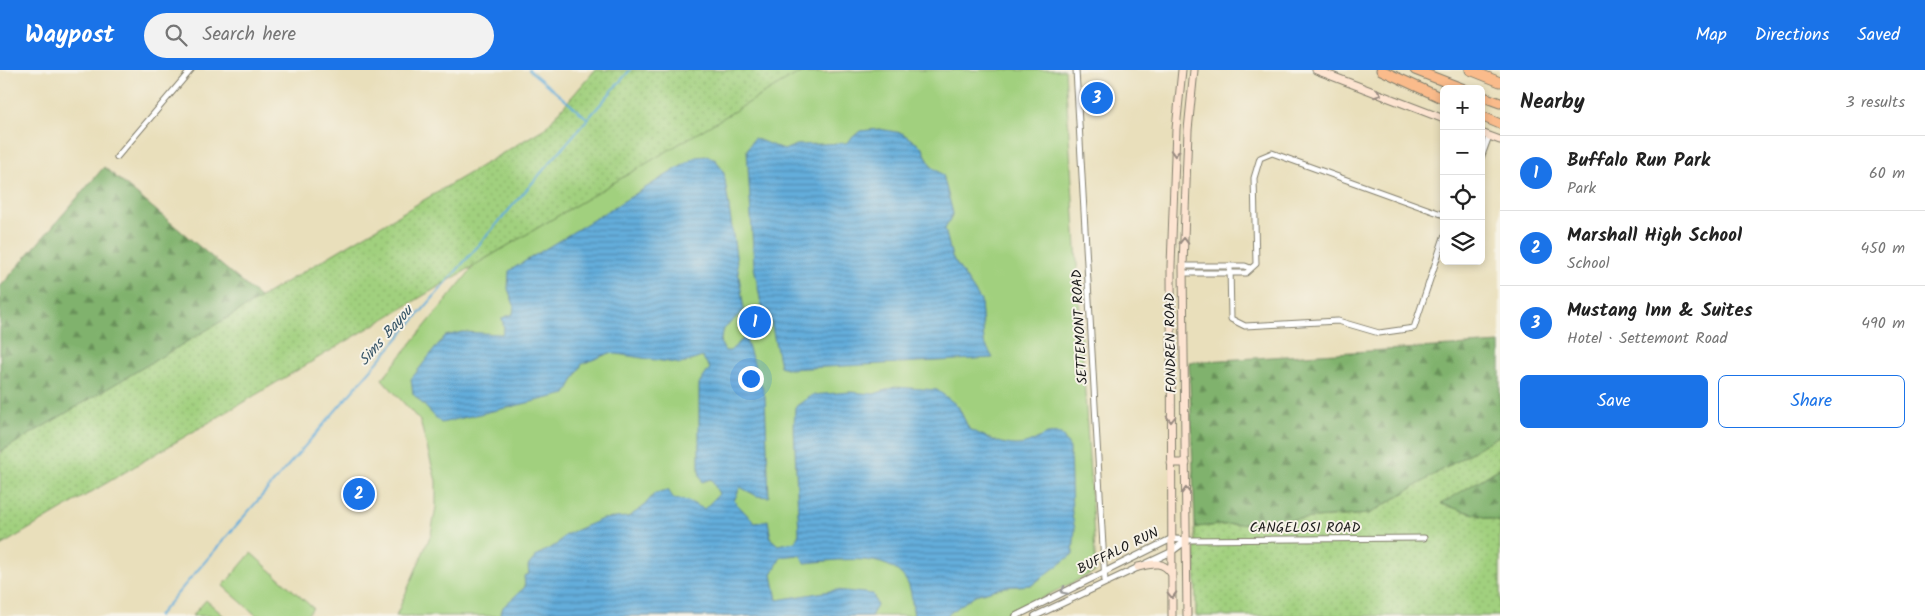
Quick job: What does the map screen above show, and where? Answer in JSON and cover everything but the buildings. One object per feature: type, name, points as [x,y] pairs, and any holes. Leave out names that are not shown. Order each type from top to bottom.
[{"type":"highway","points":[[1381,70],[1440,97]]},
{"type":"highway","points":[[1415,70],[1454,85]]},
{"type":"highway","points":[[1470,70],[1500,82]]},
{"type":"highway","points":[[1485,97],[1500,103]]},
{"type":"highway","points":[[1485,118],[1500,124]]},
{"type":"main road","name":"FONDREN ROAD","points":[[1172,616],[1171,270],[1176,129],[1182,70]]},
{"type":"main road","name":"FONDREN ROAD","points":[[1187,616],[1183,270],[1188,130],[1194,70]]},
{"type":"main road","points":[[1316,70],[1440,117]]},
{"type":"main road","points":[[1176,129],[1188,130]]},
{"type":"main road","points":[[1485,134],[1500,140]]},
{"type":"main road","points":[[1171,270],[1183,270]]},
{"type":"main road","points":[[1170,372],[1184,372]]},
{"type":"main road","points":[[1171,463],[1186,463]]},
{"type":"main road","points":[[1138,567],[1159,564],[1164,565],[1172,573]]},
{"type":"street","points":[[117,157],[191,70]]},
{"type":"street","name":"SETTEMONT ROAD","points":[[1076,70],[1106,582]]},
{"type":"street","points":[[1183,270],[1231,274],[1246,273],[1256,264],[1254,178],[1260,158],[1272,153],[1440,214]]},
{"type":"street","points":[[1230,266],[1231,319],[1245,326],[1338,321],[1378,333],[1414,328],[1440,249]]},
{"type":"street","points":[[1183,270],[1230,266],[1250,268]]},
{"type":"street","name":"CANGELOSI ROAD","points":[[1187,540],[1424,538]]},
{"type":"street","name":"BUFFALO RUN","points":[[1016,616],[1171,540],[1187,540]]},
{"type":"street","name":"BUFFALO RUN","points":[[1034,616],[1171,552],[1187,540]]},
{"type":"green space","points":[[595,70],[805,70],[0,546],[0,452],[545,128]]},
{"type":"green space","points":[[868,70],[1065,70],[1096,571],[1006,616],[396,616],[431,534],[436,507],[436,481],[420,421],[382,379],[475,265],[797,74]]},
{"type":"green space","points":[[104,167],[261,298],[0,452],[0,287]]},
{"type":"green space","points":[[1500,343],[1500,435],[1369,514],[1195,527],[1189,362]]},
{"type":"green space","points":[[1500,435],[1500,468],[1442,504],[1500,522],[1500,616],[1196,616],[1195,527],[1369,514]]},
{"type":"green space","points":[[1500,468],[1500,522],[1441,504]]},
{"type":"green space","points":[[251,553],[313,608],[306,616],[257,616],[223,586]]},
{"type":"green space","points":[[206,600],[224,616],[192,616]]},
{"type":"water","points":[[879,129],[902,133],[922,147],[931,166],[943,175],[953,213],[945,229],[952,257],[981,301],[984,342],[993,358],[789,369],[780,366],[771,322],[761,304],[754,266],[747,150],[754,138],[784,150],[796,145],[846,143],[860,131]]},
{"type":"water","points":[[707,156],[716,160],[724,173],[744,310],[724,329],[720,342],[725,351],[730,351],[745,337],[765,396],[769,497],[757,496],[740,487],[734,501],[755,523],[768,520],[771,539],[778,545],[795,542],[799,534],[794,428],[795,407],[812,395],[850,392],[874,394],[895,387],[937,390],[958,406],[969,429],[998,442],[1020,445],[1046,434],[1061,434],[1070,448],[1072,515],[1075,529],[1073,554],[1032,585],[1005,587],[975,595],[946,616],[914,616],[909,585],[899,572],[888,565],[860,560],[805,563],[800,555],[781,557],[772,574],[777,600],[836,590],[873,594],[877,606],[871,616],[500,616],[503,607],[525,587],[524,576],[529,574],[528,566],[537,555],[556,545],[565,535],[602,519],[628,517],[642,508],[655,493],[668,490],[674,499],[688,501],[704,509],[719,494],[711,479],[702,482],[699,472],[699,384],[710,368],[702,357],[681,364],[610,353],[582,364],[566,394],[441,423],[413,394],[411,379],[445,336],[463,332],[502,334],[504,329],[502,318],[513,314],[514,305],[508,289],[509,271],[696,157]]},
{"type":"waterway","points":[[529,70],[588,119]]},
{"type":"waterway","name":"Sims Bayou","points":[[158,616],[630,70]]},
{"type":"place","name":"Mustang Inn & Suites","points":[[1097,98]]},
{"type":"place","name":"Buffalo Run Park","points":[[755,322]]},
{"type":"place","name":"Marshall High School","points":[[359,494]]}]
